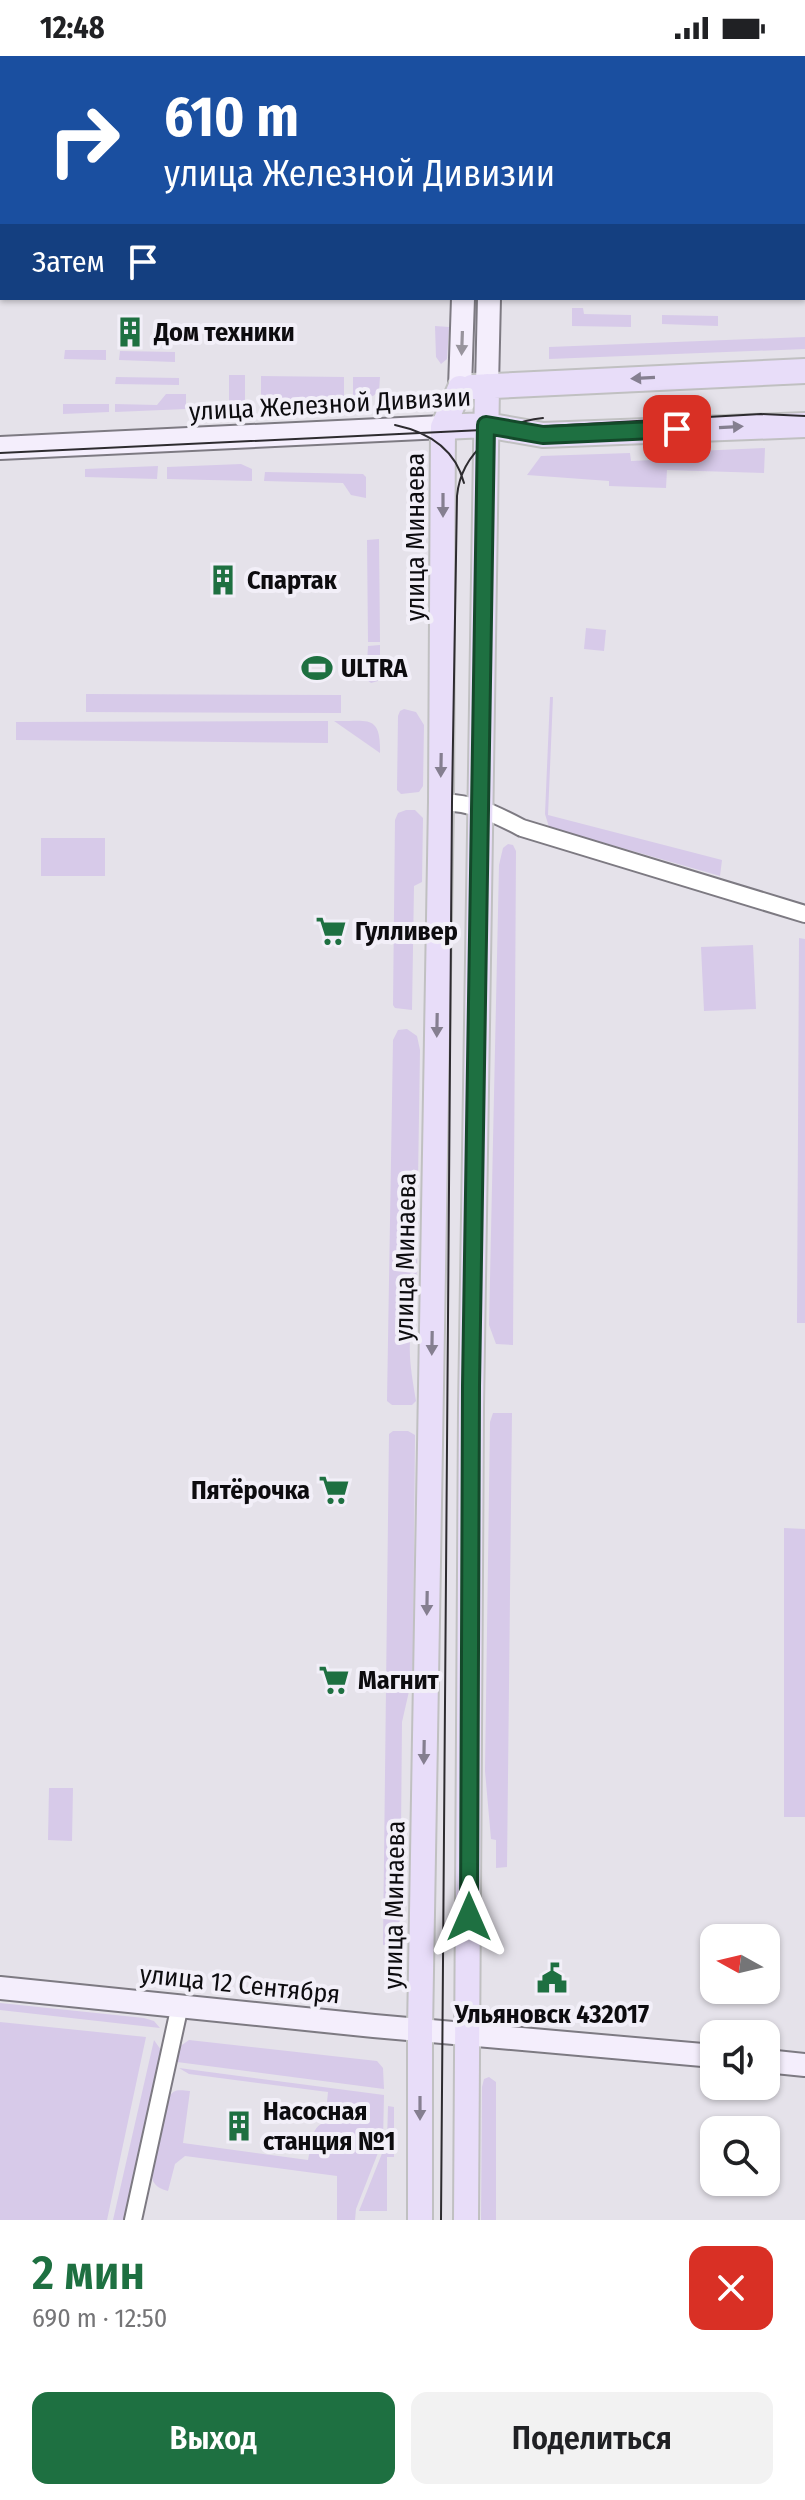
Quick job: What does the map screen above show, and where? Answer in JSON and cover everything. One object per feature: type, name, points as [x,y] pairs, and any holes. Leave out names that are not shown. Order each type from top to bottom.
[{"type":"main road","name":"улица Железной Дивизии","points":[[460,388],[805,371]]},
{"type":"main road","points":[[466,2220],[471,1408],[487,386]]},
{"type":"main road","points":[[460,388],[486,425]]},
{"type":"main road","name":"улица Минаева","points":[[420,2220],[420,2030],[441,802],[443,427],[460,388]]},
{"type":"main road","name":"улица Железной Дивизии","points":[[443,427],[486,425],[543,435],[805,425]]},
{"type":"street","name":"улица Минаева","points":[[460,388],[463,300]]},
{"type":"street","points":[[487,386],[489,300]]},
{"type":"street","name":"улица Железной Дивизии","points":[[0,448],[443,427]]},
{"type":"street","points":[[441,802],[461,802],[522,828],[805,914]]},
{"type":"street","name":"улица 12 Сентября","points":[[0,1988],[700,2055]]},
{"type":"street","points":[[133,2220],[180,2005]]},
{"type":"street","points":[[780,2062],[805,2065]]},
{"type":"shaded area","points":[[572,308],[583,308],[584,314],[631,315],[631,327],[572,326]]},
{"type":"shaded area","points":[[662,315],[718,316],[718,326],[662,324]]},
{"type":"shaded area","points":[[435,326],[449,327],[447,359],[441,364],[436,357]]},
{"type":"shaded area","points":[[805,337],[805,349],[549,359],[549,347]]},
{"type":"shaded area","points":[[65,350],[106,350],[106,360],[64,359]]},
{"type":"shaded area","points":[[120,351],[175,352],[175,362],[119,360]]},
{"type":"shaded area","points":[[229,375],[245,375],[245,402],[229,403]]},
{"type":"shaded area","points":[[261,376],[344,377],[344,399],[261,402]]},
{"type":"shaded area","points":[[116,377],[179,378],[179,385],[115,384]]},
{"type":"shaded area","points":[[353,377],[380,377],[379,391],[373,396],[353,398]]},
{"type":"shaded area","points":[[166,394],[186,394],[186,409],[115,412],[115,404],[157,405]]},
{"type":"shaded area","points":[[63,404],[109,404],[109,412],[63,414]]},
{"type":"shaded area","points":[[765,448],[764,473],[667,470],[666,488],[609,486],[609,481],[527,475],[541,456],[630,453],[631,461],[675,459],[675,452]]},
{"type":"shaded area","points":[[241,464],[252,469],[252,481],[167,479],[167,467]]},
{"type":"shaded area","points":[[158,466],[157,479],[85,477],[85,469]]},
{"type":"shaded area","points":[[265,472],[363,474],[366,477],[366,498],[351,495],[343,483],[264,481]]},
{"type":"shaded area","points":[[379,539],[380,642],[368,642],[367,540]]},
{"type":"shaded area","points":[[586,628],[606,630],[604,651],[584,649]]},
{"type":"shaded area","points":[[380,645],[380,676],[378,681],[371,683],[366,679],[368,646]]},
{"type":"shaded area","points":[[86,694],[341,695],[341,713],[86,712]]},
{"type":"shaded area","points":[[550,697],[553,697],[548,815],[722,860],[720,876],[549,827],[545,814]]},
{"type":"shaded area","points":[[404,709],[416,712],[424,725],[423,786],[419,792],[401,794],[397,790],[398,716]]},
{"type":"shaded area","points":[[328,721],[328,743],[16,740],[16,722]]},
{"type":"shaded area","points":[[334,721],[370,722],[378,731],[380,753]]},
{"type":"shaded area","points":[[415,810],[423,818],[422,882],[414,886],[412,1010],[393,1005],[395,820],[398,813]]},
{"type":"shaded area","points":[[41,838],[105,838],[105,876],[41,876]]},
{"type":"shaded area","points":[[513,845],[516,851],[513,1345],[496,1344],[489,1325],[499,865],[503,848]]},
{"type":"shaded area","points":[[799,938],[805,939],[805,1323],[797,1323]]},
{"type":"shaded area","points":[[753,945],[756,1009],[704,1011],[701,947]]},
{"type":"shaded area","points":[[407,1029],[417,1036],[420,1050],[416,1313],[410,1346],[416,1401],[412,1405],[392,1405],[387,1401],[393,1040],[398,1030]]},
{"type":"shaded area","points":[[493,1413],[512,1413],[507,1867],[496,1868],[496,1840],[491,1839],[485,1771],[490,1422]]},
{"type":"shaded area","points":[[408,1431],[415,1435],[413,1661],[402,1722],[400,1944],[383,1945],[389,1434]]},
{"type":"shaded area","points":[[784,1528],[805,1529],[805,1817],[784,1817]]},
{"type":"shaded area","points":[[49,1788],[73,1788],[72,1841],[48,1840]]},
{"type":"shaded area","points":[[0,2003],[144,2018],[154,2021],[160,2028],[0,2010]]},
{"type":"shaded area","points":[[0,2022],[146,2037],[107,2220],[0,2220]]},
{"type":"shaded area","points":[[154,2040],[163,2053],[125,2220],[113,2220]]},
{"type":"shaded area","points":[[189,2040],[377,2061],[383,2068],[384,2089],[177,2062],[179,2047]]},
{"type":"shaded area","points":[[179,2068],[384,2095],[383,2140],[356,2209],[355,2220],[337,2220],[337,2176],[185,2156],[175,2164],[168,2191],[157,2186],[152,2174],[155,2154],[168,2099],[174,2091],[190,2091],[183,2143],[308,2160],[316,2128],[325,2122],[328,2092],[189,2074]]},
{"type":"shaded area","points":[[489,2077],[496,2082],[496,2220],[481,2220],[482,2087],[484,2079]]},
{"type":"shaded area","points":[[388,2106],[394,2107],[394,2157],[387,2157],[387,2211],[359,2211],[387,2141]]},
{"type":"tram line","points":[[531,427],[761,414],[805,416]]},
{"type":"tram line","points":[[441,2220],[457,496],[466,466],[486,442],[512,426],[543,418]]},
{"type":"tram line","points":[[395,425],[429,437],[447,451],[464,483]]},
{"type":"tram line","points":[[0,453],[503,429]]},
{"type":"place","name":"Дом техники","points":[[130,332]]},
{"type":"place","name":"Спартак","points":[[223,580]]},
{"type":"place","name":"ULTRA","points":[[317,668]]},
{"type":"place","name":"Гулливер","points":[[331,931]]},
{"type":"place","name":"Пятёрочка","points":[[334,1490]]},
{"type":"place","name":"Магнит","points":[[334,1680]]},
{"type":"place","name":"Ульяновск 432017","points":[[552,1978]]},
{"type":"place","name":"Насосная станция №1","points":[[239,2126]]},
{"type":"route","points":[[469,1917],[471,1386],[486,425],[543,435],[677,429]]}]
